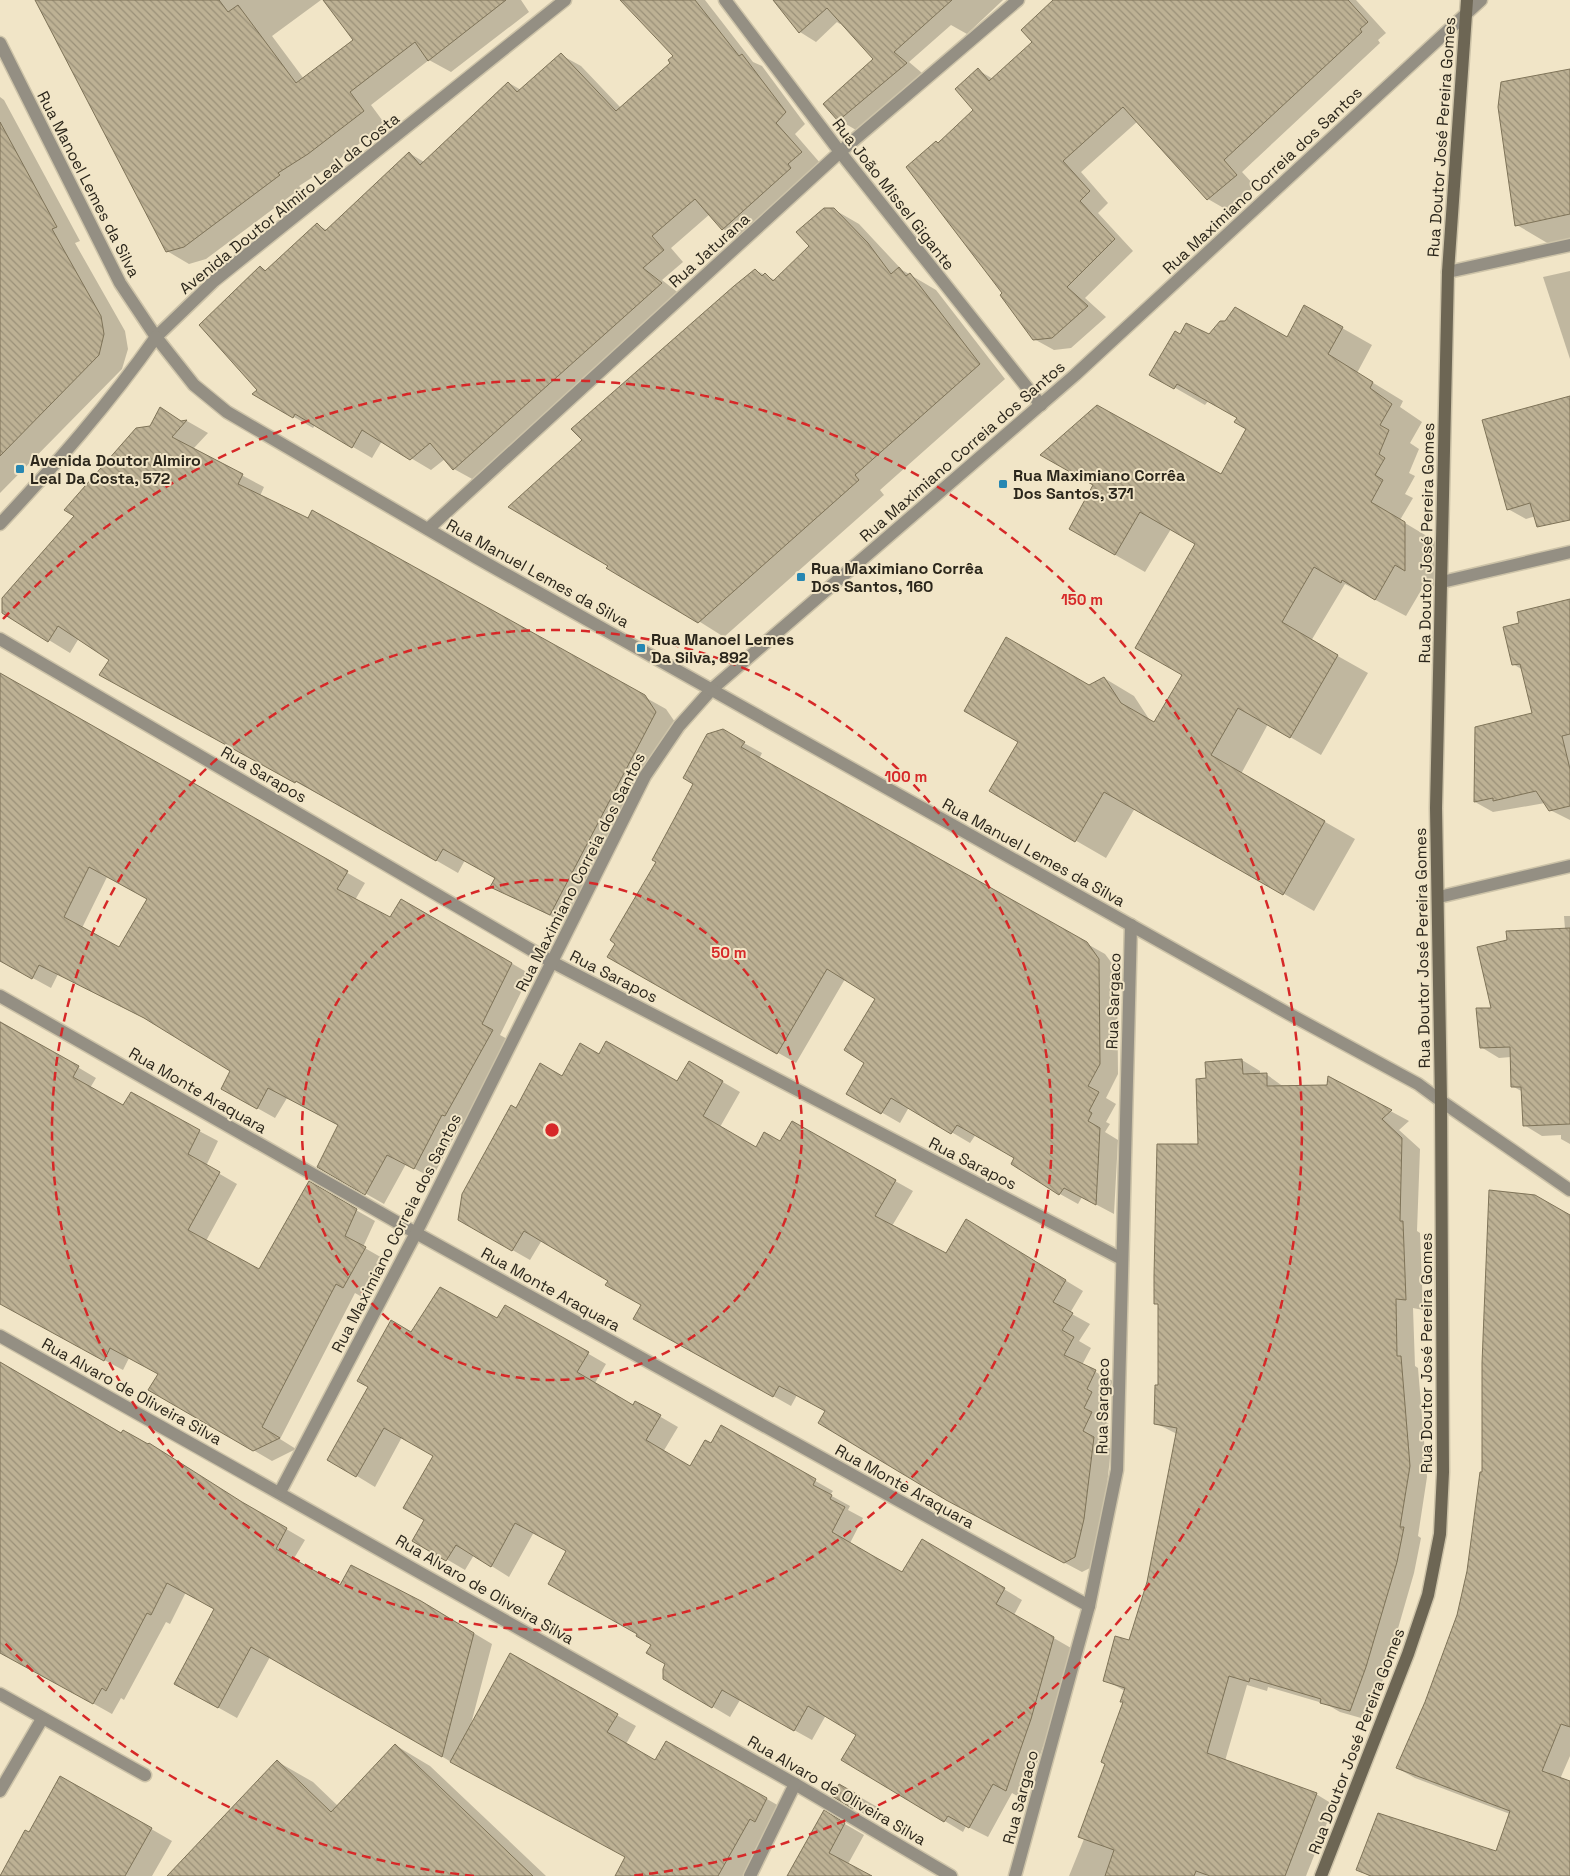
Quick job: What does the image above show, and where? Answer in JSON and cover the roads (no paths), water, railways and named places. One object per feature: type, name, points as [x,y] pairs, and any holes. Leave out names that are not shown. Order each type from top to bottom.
[{"type":"main road","name":"Rua Doutor José Pereira Gomes","points":[[1321,1876],[1408,1654],[1428,1595],[1440,1534],[1443,1472],[1441,1101],[1436,808],[1448,272],[1467,6]]},
{"type":"street","name":"Avenida Doutor Almiro Leal da Costa","points":[[0,524],[76,441],[120,389],[156,337],[214,281],[565,0]]},
{"type":"street","name":"Rua João Missel Gigante","points":[[725,0],[840,152],[1041,405]]},
{"type":"street","name":"Rua Jaturana","points":[[428,529],[840,152],[1018,0]]},
{"type":"street","name":"Rua Maximiano Correia dos Santos","points":[[280,1492],[416,1233],[646,776],[679,726],[712,689],[1041,405],[1467,6],[1481,0]]},
{"type":"street","name":"Rua Manoel Lemes da Silva","points":[[0,43],[120,283],[156,337]]},
{"type":"street","points":[[1448,272],[1570,244]]},
{"type":"street","name":"Rua Manuel Lemes da Silva","points":[[156,337],[194,385],[227,412],[428,529],[1280,1010],[1410,1080],[1570,1190]]},
{"type":"street","points":[[1442,582],[1570,552]]},
{"type":"street","name":"Rua Sarapos","points":[[0,639],[552,962],[1122,1259]]},
{"type":"street","points":[[1439,897],[1570,866]]},
{"type":"street","name":"Rua Sargaco","points":[[1016,1876],[1088,1606],[1117,1470],[1131,925]]},
{"type":"street","name":"Rua Monte Araquara","points":[[0,996],[416,1233],[1088,1606]]},
{"type":"street","name":"Rua Alvaro de Oliveira Silva","points":[[0,1336],[280,1492],[795,1784],[951,1876]]},
{"type":"street","points":[[0,1694],[144,1775]]},
{"type":"street","points":[[0,1791],[42,1719]]},
{"type":"street","points":[[750,1876],[795,1784]]},
{"type":"place","name":"Avenida Doutor Almiro Leal Da Costa, 572","points":[[20,469]]},
{"type":"place","name":"Rua Maximiano Corrêa Dos Santos, 371","points":[[1003,484]]},
{"type":"place","name":"Rua Maximiano Corrêa Dos Santos, 160","points":[[801,577]]},
{"type":"place","name":"Rua Manoel Lemes Da Silva, 892","points":[[641,648]]}]
